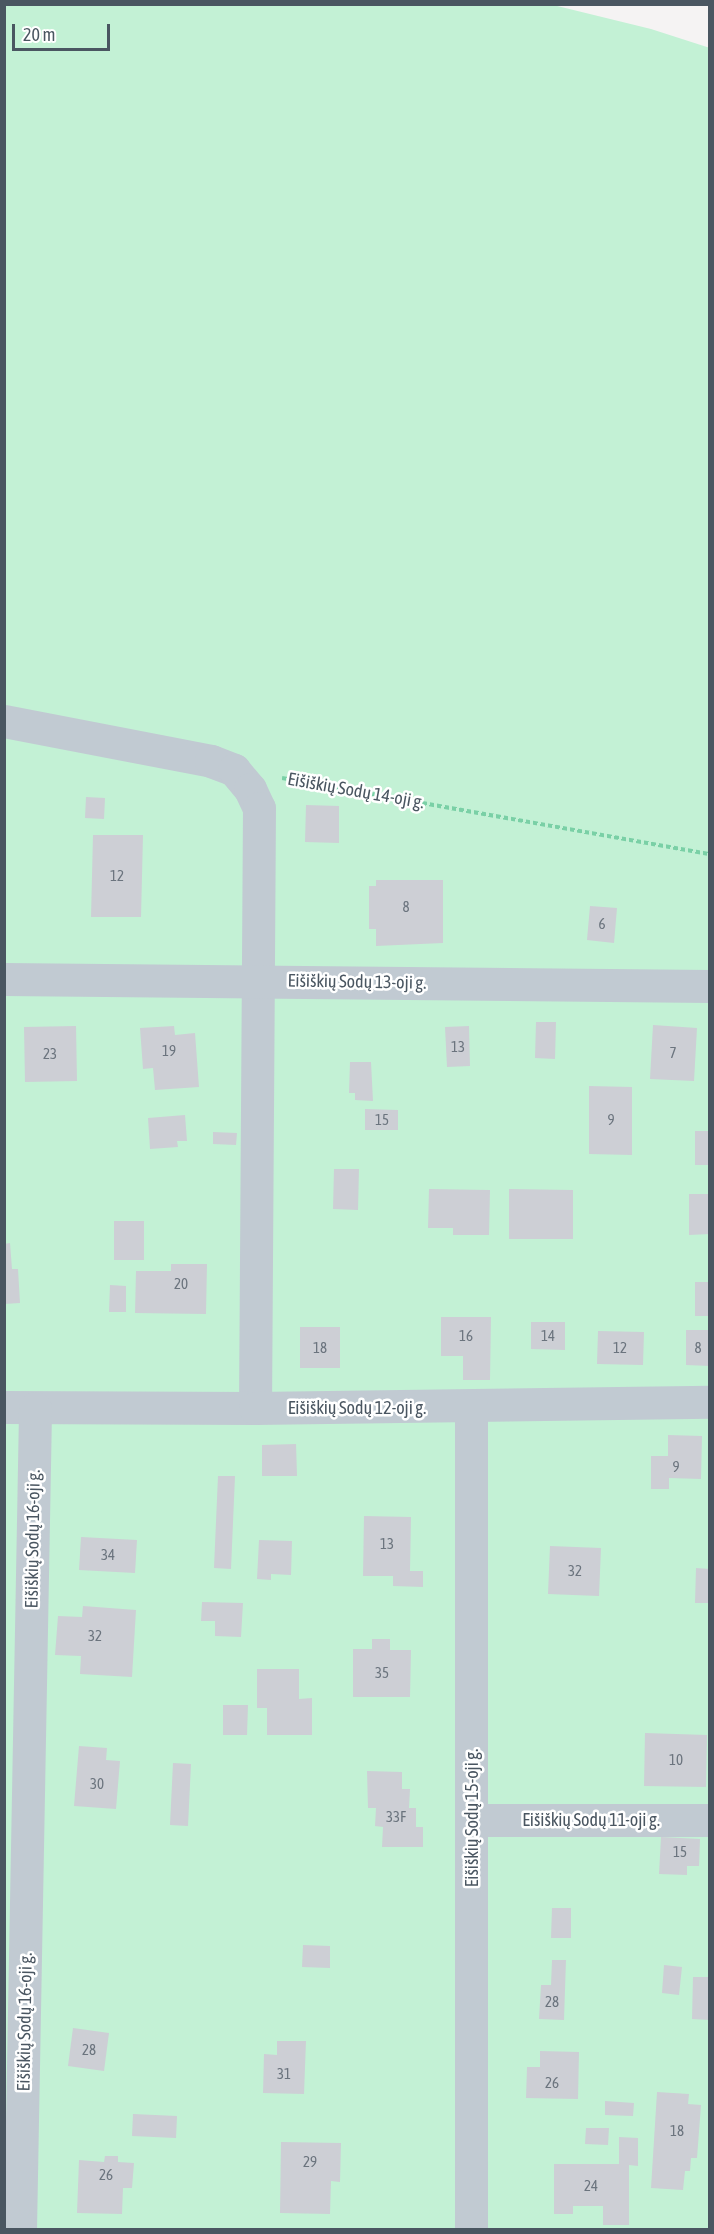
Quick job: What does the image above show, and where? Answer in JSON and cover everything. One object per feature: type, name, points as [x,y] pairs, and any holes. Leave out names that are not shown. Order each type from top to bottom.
[{"type":"street","points":[[4,721],[211,761],[234,770],[259,808],[260,981],[255,1408]]},
{"type":"street","name":"Eišiškių Sodų 13-oji g.","points":[[4,979],[710,986]]},
{"type":"street","name":"Eišiškių Sodų 12-oji g.","points":[[20,1407],[471,1407],[710,1402]]},
{"type":"street","name":"Eišiškių Sodų 16-oji g.","points":[[20,1407],[17,1814],[20,2229]]},
{"type":"street","name":"Eišiškių Sodų 15-oji g.","points":[[471,1407],[471,2229]]},
{"type":"street","name":"Eišiškių Sodų 11-oji g.","points":[[472,1820],[710,1820]]},
{"type":"path","name":"Eišiškių Sodų 14-oji g.","points":[[234,770],[710,854]]},
{"type":"green space","points":[[549,4],[651,29],[710,48],[709,2229],[5,2230],[5,5]]},
{"type":"building","points":[[86,797],[105,798],[104,819],[85,818]]},
{"type":"building","points":[[306,805],[339,806],[339,843],[305,842]]},
{"type":"building","points":[[93,835],[143,835],[141,917],[91,917]]},
{"type":"building","points":[[376,880],[443,880],[443,943],[376,946],[376,929],[369,929],[369,886],[376,886]]},
{"type":"building","points":[[590,906],[617,908],[614,943],[587,940]]},
{"type":"building","points":[[536,1022],[556,1022],[555,1059],[535,1058]]},
{"type":"building","points":[[653,1025],[697,1028],[694,1081],[650,1079]]},
{"type":"building","points":[[76,1026],[77,1081],[25,1082],[24,1027]]},
{"type":"building","points":[[174,1026],[175,1035],[195,1033],[199,1087],[155,1090],[153,1068],[143,1069],[140,1028]]},
{"type":"building","points":[[469,1026],[470,1066],[447,1067],[445,1027]]},
{"type":"building","points":[[350,1062],[371,1062],[373,1101],[355,1100],[355,1093],[349,1093]]},
{"type":"building","points":[[589,1086],[632,1087],[632,1155],[589,1154]]},
{"type":"building","points":[[365,1109],[398,1110],[398,1130],[365,1130]]},
{"type":"building","points":[[185,1115],[187,1141],[177,1141],[178,1147],[150,1149],[148,1118]]},
{"type":"building","points":[[695,1131],[710,1131],[710,1165],[695,1165]]},
{"type":"building","points":[[213,1132],[237,1133],[236,1145],[213,1144]]},
{"type":"building","points":[[334,1169],[359,1169],[358,1210],[333,1209]]},
{"type":"building","points":[[429,1189],[490,1190],[489,1235],[453,1235],[453,1228],[428,1228]]},
{"type":"building","points":[[509,1189],[573,1190],[573,1239],[509,1239]]},
{"type":"building","points":[[689,1194],[710,1194],[710,1234],[689,1235]]},
{"type":"building","points":[[114,1221],[144,1221],[144,1260],[114,1260]]},
{"type":"building","points":[[10,1243],[12,1269],[18,1269],[20,1303],[4,1304],[4,1244]]},
{"type":"building","points":[[171,1264],[207,1264],[206,1314],[135,1313],[136,1271],[171,1271]]},
{"type":"building","points":[[695,1282],[710,1282],[710,1316],[695,1316]]},
{"type":"building","points":[[110,1285],[126,1286],[126,1312],[109,1312]]},
{"type":"building","points":[[441,1317],[491,1317],[490,1380],[463,1380],[463,1356],[441,1356]]},
{"type":"building","points":[[531,1322],[565,1322],[565,1350],[531,1349]]},
{"type":"building","points":[[300,1327],[340,1327],[340,1368],[300,1368]]},
{"type":"building","points":[[686,1330],[710,1330],[710,1366],[686,1365]]},
{"type":"building","points":[[598,1331],[644,1332],[643,1365],[597,1364]]},
{"type":"building","points":[[668,1435],[702,1436],[701,1479],[669,1478],[669,1489],[651,1489],[651,1456],[668,1456]]},
{"type":"building","points":[[296,1444],[297,1476],[262,1476],[262,1445]]},
{"type":"building","points":[[218,1476],[235,1476],[231,1569],[214,1568]]},
{"type":"building","points":[[364,1516],[411,1517],[410,1571],[423,1571],[423,1587],[393,1586],[393,1576],[363,1576]]},
{"type":"building","points":[[81,1537],[137,1540],[135,1573],[79,1570]]},
{"type":"building","points":[[259,1540],[292,1541],[291,1575],[271,1574],[271,1580],[257,1579]]},
{"type":"building","points":[[550,1546],[601,1548],[599,1596],[548,1594]]},
{"type":"building","points":[[696,1568],[710,1569],[710,1603],[695,1603]]},
{"type":"building","points":[[202,1602],[243,1603],[241,1637],[215,1636],[215,1621],[201,1621]]},
{"type":"building","points":[[83,1606],[136,1610],[132,1677],[80,1674],[81,1656],[55,1655],[58,1616],[82,1617]]},
{"type":"building","points":[[372,1639],[390,1639],[390,1650],[411,1650],[410,1697],[353,1697],[353,1649],[372,1649]]},
{"type":"building","points":[[257,1669],[299,1669],[299,1699],[312,1698],[312,1735],[267,1735],[267,1708],[257,1708]]},
{"type":"building","points":[[223,1705],[248,1705],[247,1735],[223,1735]]},
{"type":"building","points":[[645,1733],[707,1735],[706,1787],[644,1786]]},
{"type":"building","points":[[79,1746],[107,1748],[106,1760],[120,1761],[116,1809],[74,1806]]},
{"type":"building","points":[[173,1763],[191,1764],[188,1826],[170,1825]]},
{"type":"building","points":[[367,1771],[402,1772],[402,1789],[410,1789],[409,1808],[416,1808],[416,1827],[423,1827],[423,1847],[382,1847],[383,1827],[375,1826],[376,1808],[368,1808]]},
{"type":"building","points":[[661,1837],[700,1839],[699,1866],[687,1866],[687,1875],[659,1874]]},
{"type":"building","points":[[552,1908],[571,1908],[571,1938],[551,1938]]},
{"type":"building","points":[[303,1945],[330,1946],[330,1968],[302,1967]]},
{"type":"building","points":[[552,1960],[566,1960],[564,2020],[539,2019],[541,1985],[551,1985]]},
{"type":"building","points":[[664,1965],[682,1967],[679,1995],[662,1993]]},
{"type":"building","points":[[693,1977],[710,1977],[710,2020],[692,2019]]},
{"type":"building","points":[[73,2028],[109,2033],[104,2071],[68,2066]]},
{"type":"building","points":[[277,2041],[306,2041],[304,2094],[263,2093],[264,2054],[277,2055]]},
{"type":"building","points":[[540,2051],[579,2052],[578,2099],[526,2098],[527,2067],[540,2067]]},
{"type":"building","points":[[657,2092],[689,2094],[688,2104],[701,2105],[697,2158],[691,2158],[690,2171],[685,2171],[683,2190],[651,2188]]},
{"type":"building","points":[[605,2101],[634,2103],[633,2116],[605,2115]]},
{"type":"building","points":[[133,2114],[177,2116],[176,2138],[132,2136]]},
{"type":"building","points":[[586,2128],[609,2128],[608,2145],[585,2144]]},
{"type":"building","points":[[619,2137],[638,2138],[638,2166],[629,2165],[629,2225],[603,2225],[603,2206],[573,2206],[573,2214],[554,2214],[554,2164],[619,2164]]},
{"type":"building","points":[[281,2142],[341,2143],[340,2182],[331,2181],[330,2214],[280,2213]]},
{"type":"building","points":[[105,2156],[118,2156],[118,2162],[134,2163],[132,2188],[123,2188],[122,2214],[77,2213],[79,2160],[104,2162]]}]
